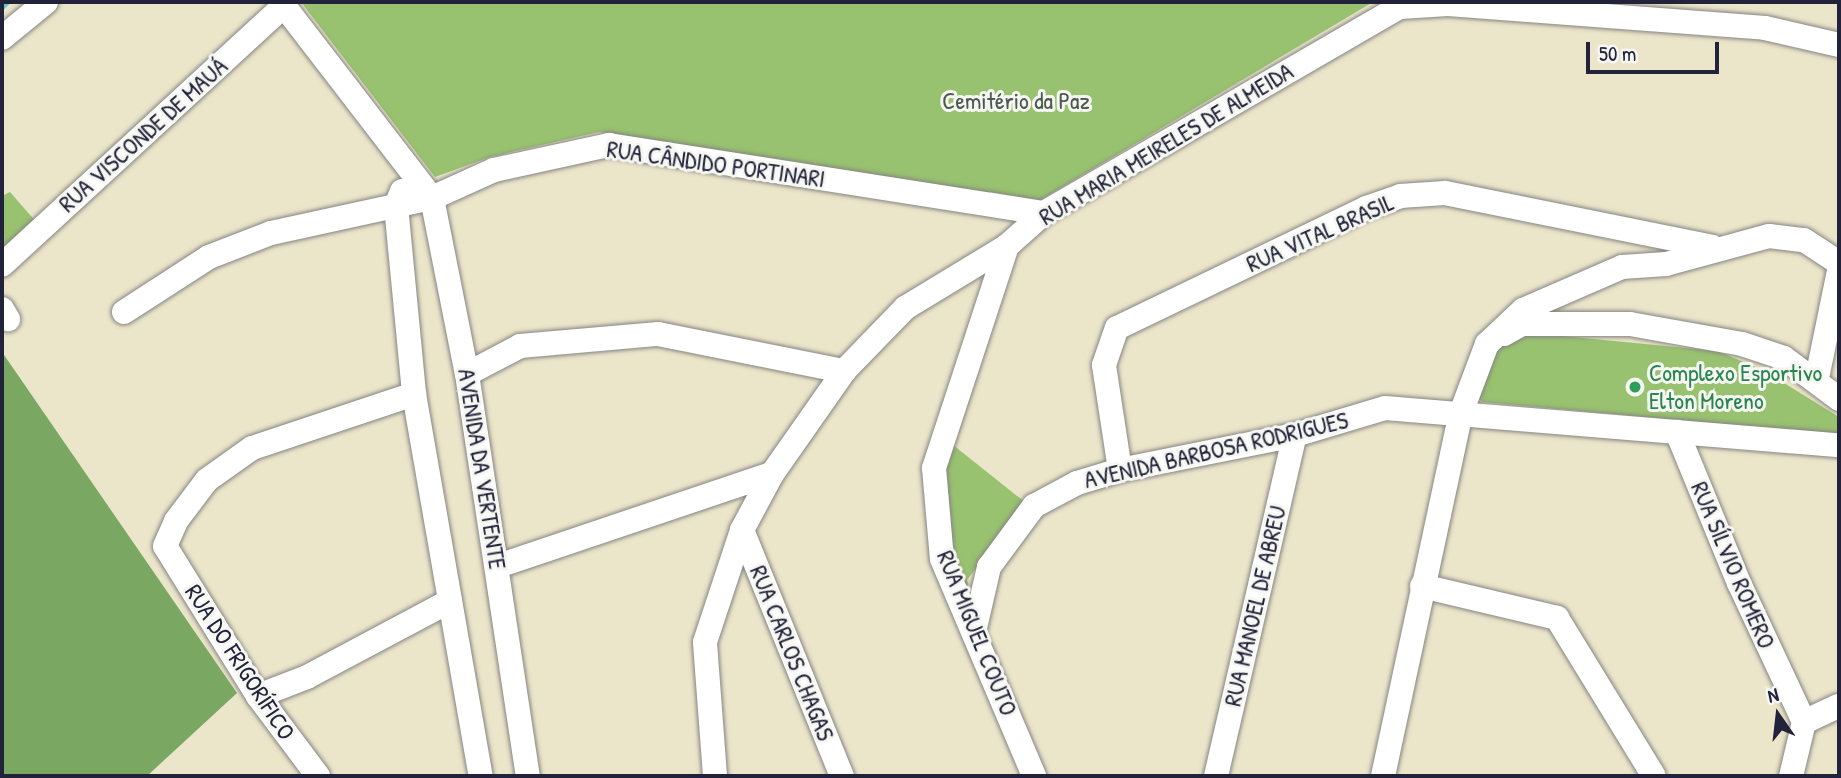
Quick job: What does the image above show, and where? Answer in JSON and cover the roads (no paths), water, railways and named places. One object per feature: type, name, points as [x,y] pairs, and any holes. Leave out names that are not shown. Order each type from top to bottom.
[{"type":"street","points":[[2,38],[46,2]]},
{"type":"street","name":"AVENIDA DA VERTENTE","points":[[282,4],[432,198],[467,374],[498,566],[527,776]]},
{"type":"street","name":"RUA VISCONDE DE MAUÁ","points":[[2,265],[282,4]]},
{"type":"street","name":"RUA MARIA MEIRELES DE ALMEIDA","points":[[715,776],[705,642],[742,530],[772,474],[844,372],[905,308],[1007,246],[1044,213],[1401,4],[1448,4],[1766,28],[1839,45]]},
{"type":"street","name":"RUA CÂNDIDO PORTINARI","points":[[124,312],[209,257],[271,233],[432,198],[494,170],[609,145],[1044,213]]},
{"type":"street","points":[[412,169],[396,205],[414,394],[481,776]]},
{"type":"street","name":"RUA VITAL BRASIL","points":[[1120,470],[1104,365],[1117,328],[1366,208],[1400,196],[1445,193],[1717,248]]},
{"type":"street","points":[[1383,776],[1461,413],[1487,344],[1523,310],[1612,271],[1666,264],[1717,248],[1785,236],[1804,240],[1839,263]]},
{"type":"street","name":"RUA MIGUEL COUTO","points":[[1007,246],[934,468],[942,559],[1034,776]]},
{"type":"street","points":[[1817,378],[1839,271]]},
{"type":"street","points":[[1487,344],[1522,324],[1630,324],[1742,344],[1784,358],[1817,378],[1839,399]]},
{"type":"street","points":[[467,374],[520,346],[658,334],[844,372]]},
{"type":"street","name":"RUA DO FRIGORÍFICO","points":[[318,776],[258,696],[164,546],[176,521],[207,480],[253,448],[414,394]]},
{"type":"street","name":"AVENIDA BARBOSA RODRIGUES","points":[[974,632],[989,567],[1034,506],[1077,483],[1120,470],[1295,435],[1385,408],[1839,445]]},
{"type":"street","name":"RUA SÍLVIO ROMERO","points":[[1677,432],[1739,583],[1804,722]]},
{"type":"street","name":"RUA MANOEL DE ABREU","points":[[1216,776],[1295,435]]},
{"type":"street","points":[[498,566],[772,474]]},
{"type":"street","name":"RUA CARLOS CHAGAS","points":[[742,530],[842,776]]},
{"type":"street","points":[[1422,586],[1557,618],[1654,776]]},
{"type":"street","points":[[258,696],[307,677],[450,601]]},
{"type":"street","points":[[1791,776],[1804,722],[1839,706]]},
{"type":"waterway","points":[[2,7],[7,2]]},
{"type":"place","name":"Complexo Esportivo Elton Moreno","points":[[1635,387]]},
{"type":"park label","name":"Cemitério da Paz","points":[[1016,101]]}]
